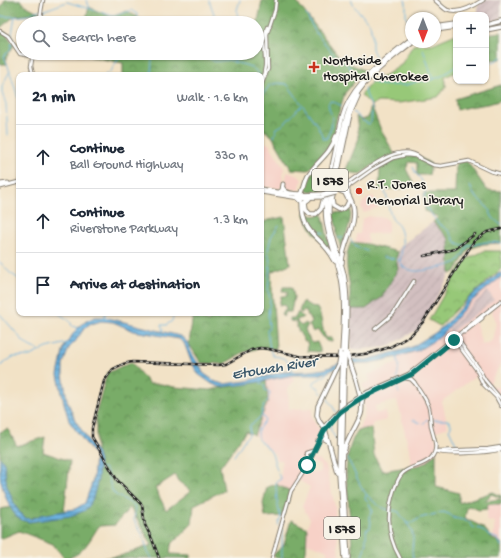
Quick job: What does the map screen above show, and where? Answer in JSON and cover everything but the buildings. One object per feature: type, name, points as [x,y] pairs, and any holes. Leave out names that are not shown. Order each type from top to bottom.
[{"type":"highway","points":[[489,25],[501,22]]},
{"type":"highway","points":[[441,26],[453,24]]},
{"type":"highway","points":[[441,29],[453,27]]},
{"type":"highway","points":[[489,30],[501,28]]},
{"type":"highway","name":"I 575","points":[[344,353],[340,271],[327,223],[326,199],[344,111],[353,94],[368,76],[405,44]]},
{"type":"highway","name":"I 575","points":[[344,558],[339,466],[346,293],[343,270],[330,222],[329,204],[345,123],[350,106],[362,86],[405,48]]},
{"type":"highway","points":[[340,190],[345,193],[349,201],[346,207],[340,210],[334,207],[332,201],[350,114],[354,104],[364,88],[381,69]]},
{"type":"highway","points":[[309,199],[305,202],[306,210],[310,214],[317,213],[322,208],[340,117],[356,86],[368,76]]},
{"type":"highway","points":[[283,187],[286,192],[300,194],[310,173],[331,150],[336,136]]},
{"type":"highway","points":[[340,164],[340,178],[342,182],[348,184],[348,194],[353,205],[354,216],[343,251],[343,270]]},
{"type":"highway","points":[[302,200],[298,196],[302,193],[303,188]]},
{"type":"highway","points":[[340,190],[348,194]]},
{"type":"highway","points":[[306,195],[302,200],[302,213],[306,225],[333,258],[338,271],[342,290]]},
{"type":"highway","points":[[342,471],[346,445],[361,416],[362,408],[361,393],[344,353]]},
{"type":"highway","points":[[340,497],[336,469],[323,427],[318,419],[317,411],[325,390],[344,353]]},
{"type":"highway","name":"I 575","points":[[343,379],[342,471],[348,558]]},
{"type":"highway","points":[[318,441],[324,438],[328,441]]},
{"type":"main road","points":[[40,16],[43,0]]},
{"type":"main road","points":[[264,79],[266,74],[266,62],[264,36],[273,11],[275,0]]},
{"type":"main road","points":[[435,0],[446,10],[453,12],[468,8],[483,0]]},
{"type":"main road","points":[[0,31],[8,36],[16,48]]},
{"type":"main road","points":[[32,60],[31,66],[32,72]]},
{"type":"main road","points":[[302,200],[340,190],[368,168],[398,152],[412,153],[429,164],[444,166],[469,161],[490,171],[501,174]]},
{"type":"main road","points":[[0,186],[16,182]]},
{"type":"main road","points":[[278,193],[283,187],[288,194]]},
{"type":"main road","points":[[264,190],[298,196],[321,196]]},
{"type":"main road","points":[[264,190],[298,196]]},
{"type":"main road","points":[[375,330],[393,314],[414,281]]},
{"type":"main road","points":[[361,397],[405,379],[501,302]]},
{"type":"main road","points":[[312,455],[312,451],[323,427],[348,404],[409,375],[455,338]]},
{"type":"main road","points":[[455,338],[484,384],[496,397],[501,406]]},
{"type":"main road","points":[[455,338],[478,366],[484,380],[501,399]]},
{"type":"main road","points":[[451,342],[457,343]]},
{"type":"main road","points":[[409,375],[428,406],[431,427],[438,449],[441,452]]},
{"type":"main road","points":[[405,379],[409,378],[414,382]]},
{"type":"main road","points":[[272,558],[290,496],[312,455],[323,427]]},
{"type":"main road","points":[[434,455],[436,443]]},
{"type":"main road","points":[[434,451],[441,452],[501,448]]},
{"type":"main road","points":[[309,461],[306,453],[312,451]]},
{"type":"main road","points":[[417,465],[428,459],[434,451]]},
{"type":"main road","points":[[399,558],[390,540],[387,521],[388,506],[397,478],[408,467],[428,461],[436,453],[441,452]]},
{"type":"shaded area","points":[[485,0],[501,0],[501,17],[498,20],[489,22],[489,12],[478,12],[478,4]]},
{"type":"shaded area","points":[[264,142],[269,144],[283,166],[284,170],[281,189],[264,186]]},
{"type":"shaded area","points":[[287,172],[299,176],[302,180],[299,190],[284,189]]},
{"type":"shaded area","points":[[373,196],[379,207],[364,213],[361,208],[362,204],[366,199]]},
{"type":"shaded area","points":[[370,216],[384,217],[388,222],[388,232],[367,234],[368,242],[356,242],[356,234],[360,234],[362,219]]},
{"type":"shaded area","points":[[433,222],[449,239],[450,274],[419,329],[387,347],[351,350],[350,309],[366,309],[398,269],[396,259],[399,247]]},
{"type":"shaded area","points":[[501,276],[501,363],[489,385],[501,388],[501,401],[486,385],[482,385],[476,376],[442,401],[448,427],[434,432],[437,445],[436,452],[431,459],[420,465],[411,465],[409,449],[397,400],[375,406],[375,413],[386,412],[387,420],[373,423],[371,428],[358,430],[364,416],[364,400],[369,396],[362,385],[370,381],[368,375],[397,363],[396,359],[448,325],[470,300]],"holes":[[[491,309],[496,322],[492,341],[482,345],[475,320]]]},
{"type":"shaded area","points":[[488,291],[494,300],[451,332],[448,329],[468,308]]},
{"type":"shaded area","points":[[291,374],[294,380],[288,389],[289,409],[313,408],[312,416],[316,425],[321,430],[304,467],[313,473],[320,472],[320,465],[311,462],[313,458],[319,460],[326,466],[335,507],[339,558],[322,558],[328,551],[307,543],[307,528],[310,519],[302,507],[310,487],[298,480],[291,491],[277,485],[281,474],[282,460],[277,460],[275,454],[254,435],[268,401],[266,379]]},
{"type":"shaded area","points":[[488,504],[501,504],[501,543],[493,539],[495,522],[486,521]]},
{"type":"green space","points":[[5,0],[21,0],[25,5],[40,13],[15,16],[0,28],[0,10]]},
{"type":"green space","points":[[262,0],[295,0],[342,60],[366,71],[345,93],[337,118],[331,150],[308,170],[291,169],[272,136],[264,130],[264,72],[123,72],[123,63],[108,60],[264,60],[264,16],[259,16]]},
{"type":"green space","points":[[89,7],[109,16],[87,16]]},
{"type":"green space","points":[[127,11],[135,16],[114,16]]},
{"type":"green space","points":[[0,30],[6,33],[14,45],[6,58],[7,64],[0,64]]},
{"type":"green space","points":[[501,32],[501,59],[489,60],[489,34]]},
{"type":"green space","points":[[453,35],[453,73],[445,77],[446,87],[438,97],[399,103],[378,102],[371,105],[361,95],[374,79],[383,77],[401,65],[411,48],[441,48],[441,40]]},
{"type":"green space","points":[[501,85],[501,100],[457,110],[455,99]]},
{"type":"green space","points":[[371,105],[381,130],[395,155],[405,154],[418,157],[426,161],[431,164],[429,175],[417,175],[417,163],[409,162],[406,169],[413,182],[412,185],[404,186],[402,189],[379,189],[380,169],[376,163],[361,174],[345,172],[359,138],[356,116],[361,120],[368,118]]},
{"type":"green space","points":[[466,160],[487,190],[501,191],[501,243],[483,244],[469,249],[455,272],[450,274],[449,239],[433,222],[438,217],[425,211],[424,193],[455,193],[456,163]]},
{"type":"green space","points":[[313,171],[317,171],[321,177],[326,179],[323,189],[320,191],[305,191],[309,177]]},
{"type":"green space","points":[[351,210],[349,225],[341,248],[336,233],[337,228],[332,212],[343,213]]},
{"type":"green space","points":[[304,212],[313,216],[319,215],[322,212],[329,248],[314,232]]},
{"type":"green space","points":[[284,217],[290,264],[271,272],[276,349],[261,348],[244,352],[224,364],[201,363],[189,344],[193,316],[197,316],[209,322],[210,316],[264,316],[264,222]]},
{"type":"green space","points":[[351,242],[367,244],[398,252],[396,259],[398,269],[382,297],[366,309],[350,309],[347,254]]},
{"type":"green space","points":[[484,251],[501,251],[501,269],[455,310],[440,326],[429,320],[454,277],[467,259]]},
{"type":"green space","points":[[283,287],[292,287],[294,297],[291,312],[286,312],[283,317],[281,313],[286,310],[285,306],[279,306],[281,296],[287,296],[287,291],[282,291]]},
{"type":"green space","points":[[303,301],[311,307],[317,308],[326,338],[332,338],[332,342],[326,341],[318,330],[313,332],[309,325],[312,323],[306,312],[304,311],[301,313],[299,311]]},
{"type":"green space","points":[[298,312],[303,317],[297,320],[297,322],[301,326],[306,323],[308,325],[305,330],[312,343],[317,342],[320,352],[307,351],[307,342],[304,341],[297,328],[296,322],[290,321],[290,318],[295,318]]},
{"type":"green space","points":[[131,362],[149,384],[210,390],[266,379],[268,401],[254,435],[246,431],[220,467],[224,490],[194,505],[192,524],[171,545],[170,554],[191,555],[191,558],[103,558],[120,556],[152,545],[130,507],[115,525],[99,526],[85,547],[76,555],[70,557],[64,558],[53,544],[19,531],[0,539],[0,509],[12,507],[0,470],[0,432],[8,429],[17,446],[45,437],[43,452],[70,461],[64,512],[87,507],[96,467],[96,413],[107,373]],"holes":[[[175,475],[178,481],[191,491],[166,510],[155,488]]]},
{"type":"green space","points":[[371,428],[374,455],[382,471],[420,465],[427,462],[436,452],[436,487],[459,493],[459,503],[493,492],[501,496],[501,498],[491,494],[485,501],[501,499],[501,504],[488,504],[487,509],[479,510],[469,506],[467,507],[465,518],[484,528],[493,539],[501,543],[501,558],[353,558],[346,473],[347,461],[349,450],[358,430]]},
{"type":"green space","points":[[278,484],[277,485],[291,491],[283,516],[265,517],[263,503],[267,487]]},
{"type":"green space","points":[[291,520],[307,528],[306,551],[302,558],[276,558],[273,555],[284,545]]},
{"type":"water","name":"Etowah River","points":[[501,272],[501,277],[467,305],[441,336],[419,350],[398,357],[370,363],[349,364],[319,375],[293,375],[249,384],[220,387],[212,384],[198,374],[184,343],[179,339],[134,331],[113,322],[101,321],[88,325],[69,348],[63,364],[63,374],[67,400],[75,420],[97,454],[99,461],[98,480],[93,498],[89,506],[84,511],[70,516],[29,522],[19,519],[8,503],[0,476],[0,457],[4,463],[7,486],[15,505],[25,518],[31,519],[41,515],[75,509],[85,503],[93,480],[95,456],[69,421],[58,375],[64,347],[76,330],[86,321],[95,317],[104,317],[180,336],[186,341],[203,373],[216,382],[224,384],[246,381],[283,372],[325,369],[349,359],[366,360],[410,348],[435,333],[447,323],[470,297]]},
{"type":"waterway","points":[[86,0],[90,8]]},
{"type":"waterway","points":[[209,0],[214,16]]},
{"type":"waterway","points":[[237,16],[237,10],[240,0]]},
{"type":"waterway","points":[[351,0],[354,6],[370,24],[372,49],[378,63]]},
{"type":"waterway","points":[[405,0],[406,12]]},
{"type":"waterway","points":[[42,11],[67,2],[114,16]]},
{"type":"waterway","points":[[27,16],[41,10]]},
{"type":"waterway","points":[[114,16],[132,10],[137,16]]},
{"type":"waterway","points":[[306,14],[316,33],[335,56],[345,62],[356,75],[362,79]]},
{"type":"waterway","points":[[0,16],[16,17]]},
{"type":"waterway","points":[[13,39],[12,34],[15,17]]},
{"type":"waterway","points":[[12,43],[10,50],[4,56],[16,91]]},
{"type":"waterway","points":[[423,49],[433,79]]},
{"type":"waterway","points":[[489,61],[493,63],[501,57]]},
{"type":"waterway","points":[[110,72],[118,60]]},
{"type":"waterway","points":[[151,72],[152,60]]},
{"type":"waterway","points":[[212,60],[229,60]]},
{"type":"waterway","points":[[229,60],[248,66],[257,72]]},
{"type":"waterway","points":[[371,82],[382,85],[406,85],[419,81],[428,81],[442,76],[453,68]]},
{"type":"waterway","points":[[8,135],[6,104],[2,93],[2,87],[10,71]]},
{"type":"waterway","points":[[377,82],[378,75]]},
{"type":"waterway","points":[[269,85],[278,83],[287,84],[317,125],[324,139],[327,138],[332,124],[329,102],[332,101],[342,106]]},
{"type":"waterway","points":[[264,93],[269,86]]},
{"type":"waterway","points":[[353,112],[363,121],[369,124],[371,122],[372,109],[364,89]]},
{"type":"waterway","points":[[274,137],[277,128],[287,121],[301,106]]},
{"type":"waterway","points":[[413,167],[416,174],[421,179],[425,190],[425,206],[438,223],[449,231],[455,242],[462,245]]},
{"type":"waterway","points":[[470,186],[474,195],[488,208],[493,218],[501,225]]},
{"type":"waterway","points":[[385,191],[391,216],[399,227],[402,237],[400,261]]},
{"type":"waterway","points":[[270,349],[267,331],[269,327],[268,316],[270,298],[268,291],[270,263],[268,250],[271,237],[279,225]]},
{"type":"waterway","points":[[318,231],[324,233]]},
{"type":"waterway","points":[[338,238],[343,238]]},
{"type":"waterway","points":[[350,239],[356,247],[367,251]]},
{"type":"waterway","points":[[472,245],[487,242],[501,243]]},
{"type":"waterway","points":[[463,245],[471,245]]},
{"type":"waterway","points":[[398,259],[404,268],[413,271],[438,268],[458,261],[469,245]]},
{"type":"waterway","points":[[383,257],[394,259]]},
{"type":"waterway","points":[[0,262],[16,277]]},
{"type":"waterway","points":[[0,314],[23,341],[29,346],[40,351]]},
{"type":"waterway","points":[[62,316],[70,321],[72,326],[78,328]]},
{"type":"waterway","points":[[162,331],[163,329],[161,325],[166,325],[172,321],[173,316]]},
{"type":"waterway","points":[[0,366],[13,357],[30,356],[47,348],[67,343]]},
{"type":"waterway","points":[[270,350],[273,356],[283,358],[288,362],[293,371]]},
{"type":"waterway","points":[[397,357],[399,366],[397,378]]},
{"type":"waterway","points":[[322,393],[318,387],[314,386],[314,382],[326,375],[327,372]]},
{"type":"waterway","points":[[261,381],[261,384],[265,385],[265,390],[270,392],[269,397]]},
{"type":"waterway","points":[[397,382],[396,385],[399,393]]},
{"type":"waterway","points":[[325,394],[336,412]]},
{"type":"waterway","points":[[234,456],[249,435],[250,425],[261,416],[264,405],[269,399]]},
{"type":"waterway","points":[[262,415],[265,420],[258,430],[258,440],[269,449],[277,470]]},
{"type":"waterway","points":[[413,420],[423,424],[427,419],[428,420]]},
{"type":"waterway","points":[[433,420],[448,420],[451,424],[449,429],[456,444]]},
{"type":"waterway","points":[[330,423],[331,431],[338,442]]},
{"type":"waterway","points":[[347,458],[360,485],[368,496],[383,508],[399,512],[410,528],[413,535],[413,558]]},
{"type":"waterway","points":[[99,468],[104,468],[108,474],[111,488],[115,494],[135,507],[134,520],[143,535],[148,553],[152,558]]},
{"type":"waterway","points":[[278,474],[281,479],[276,482],[276,491],[281,518]]},
{"type":"waterway","points":[[361,558],[364,552],[366,530],[370,528],[371,522],[369,516],[373,512],[369,503],[365,499],[366,495]]},
{"type":"waterway","points":[[406,523],[412,523],[420,518],[443,512],[454,518],[468,521],[474,528],[481,529],[488,535],[498,539],[501,546]]},
{"type":"waterway","points":[[280,519],[278,525],[280,527]]},
{"type":"waterway","points":[[282,529],[282,558]]},
{"type":"railway","points":[[159,558],[145,525],[142,505],[117,480],[92,437],[92,428],[104,381],[113,369],[123,364],[132,362],[219,365],[226,364],[251,350],[260,348],[299,356],[343,357],[371,353],[390,347],[410,336],[423,322],[474,241],[487,232],[501,229]]},
{"type":"railway","points":[[424,256],[455,249],[475,234]]},
{"type":"place","name":"Northside Hospital Cherokee","points":[[314,67]]},
{"type":"place","name":"R.T. Jones Memorial Library","points":[[359,191]]},
{"type":"route","points":[[307,465],[324,431],[331,421],[348,405],[376,390],[402,380],[412,374],[454,340]]}]
